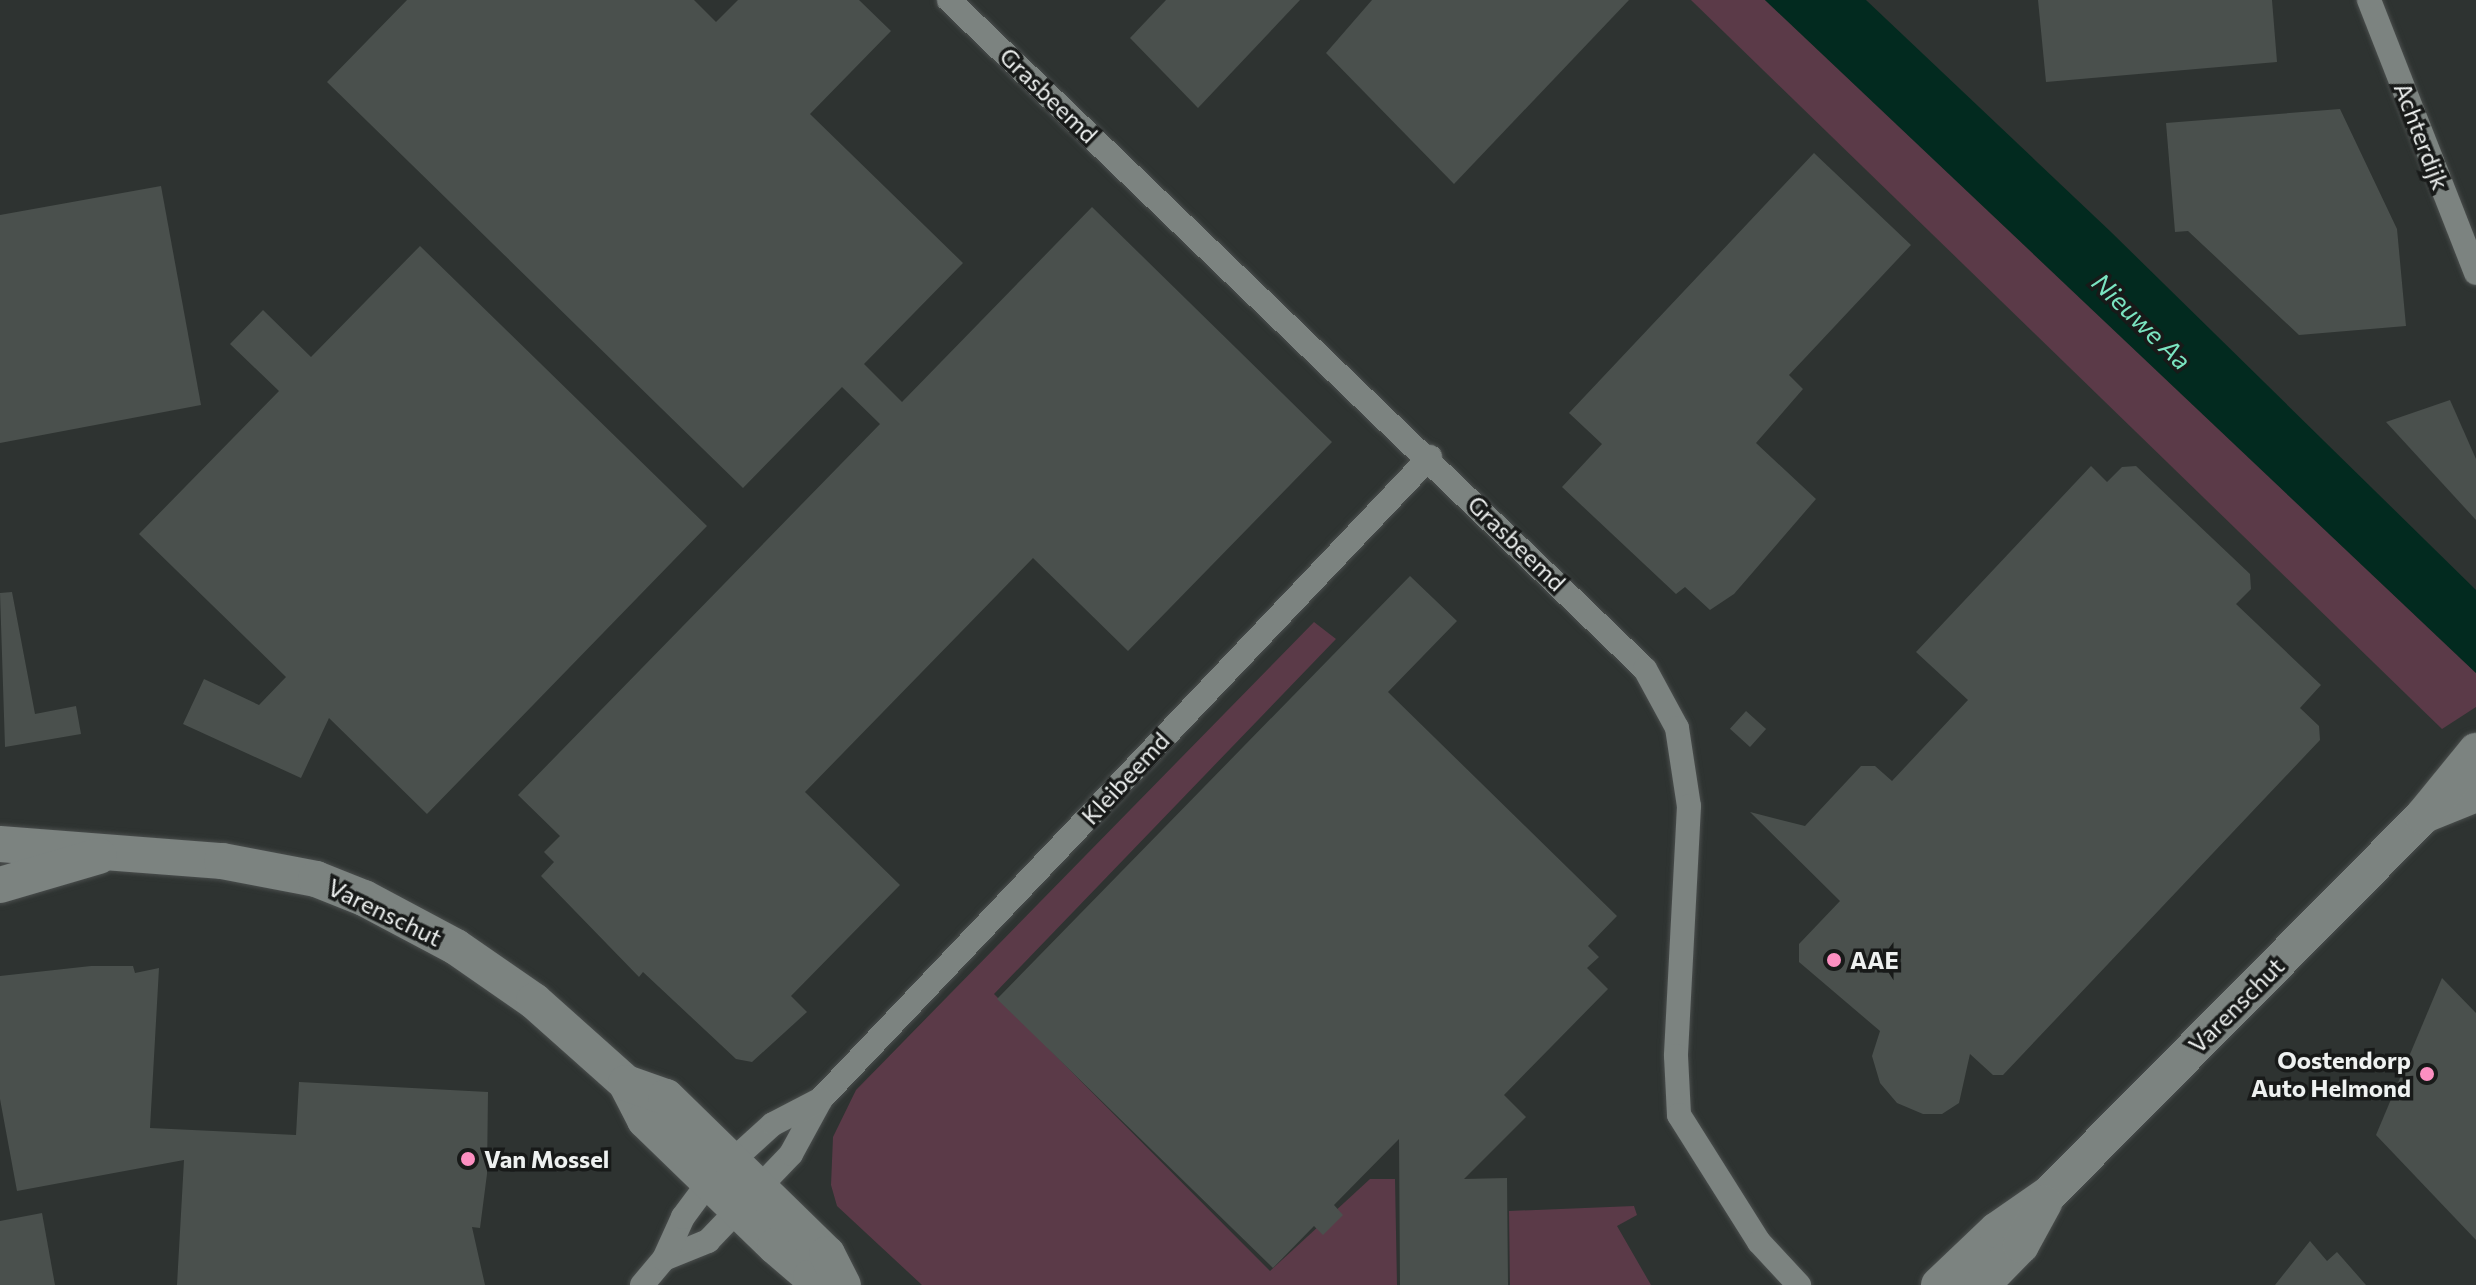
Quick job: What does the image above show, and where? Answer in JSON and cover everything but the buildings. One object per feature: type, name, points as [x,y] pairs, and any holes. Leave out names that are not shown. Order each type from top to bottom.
[{"type":"street","name":"Grasbeemd","points":[[949,0],[1430,457],[1645,669],[1677,728],[1689,806],[1676,1056],[1679,1115],[1759,1242],[1776,1285]]},
{"type":"street","name":"Achterdijk","points":[[2369,0],[2476,273]]},
{"type":"street","name":"Kleibeemd","points":[[747,1198],[797,1148],[821,1099],[1430,457]]},
{"type":"street","name":"Varenschut","points":[[1939,1285],[1997,1230],[2049,1194],[2423,816],[2476,751]]},
{"type":"street","name":"Varenschut","points":[[2423,816],[2476,794]]},
{"type":"street","name":"Varenschut","points":[[0,844],[31,842],[99,856],[278,869],[364,898],[496,972],[626,1083],[645,1120],[720,1171],[747,1198],[811,1277],[837,1285]]},
{"type":"street","name":"Varenschut","points":[[0,885],[31,881],[99,856]]},
{"type":"street","name":"Kleibeemd","points":[[720,1171],[773,1124],[821,1099]]},
{"type":"street","points":[[642,1285],[664,1259],[683,1217],[720,1171]]},
{"type":"street","name":"Varenschut","points":[[1982,1285],[2021,1245],[2049,1194]]},
{"type":"street","name":"Varenschut","points":[[747,1198],[827,1254],[843,1285]]},
{"type":"street","points":[[664,1259],[708,1241],[747,1198]]},
{"type":"street","name":"Grasbeemd","points":[[1759,1242],[1799,1285]]},
{"type":"shaded area","points":[[1691,0],[1765,0],[2476,673],[2476,707],[2442,729]]},
{"type":"shaded area","points":[[1314,622],[1336,639],[994,994],[1270,1271],[1370,1179],[1395,1179],[1397,1285],[922,1285],[837,1206],[831,1185],[833,1137],[856,1090]]},
{"type":"shaded area","points":[[1634,1206],[1637,1215],[1617,1226],[1651,1285],[1510,1285],[1509,1211]]},
{"type":"water","name":"Nieuwe Aa","points":[[1765,0],[1866,0],[2111,232],[2476,590],[2476,673]]},
{"type":"place","name":"AAE","points":[[1834,960]]},
{"type":"place","name":"Oostendorp Auto Helmond","points":[[2427,1074]]},
{"type":"place","name":"Van Mossel","points":[[468,1159]]}]
